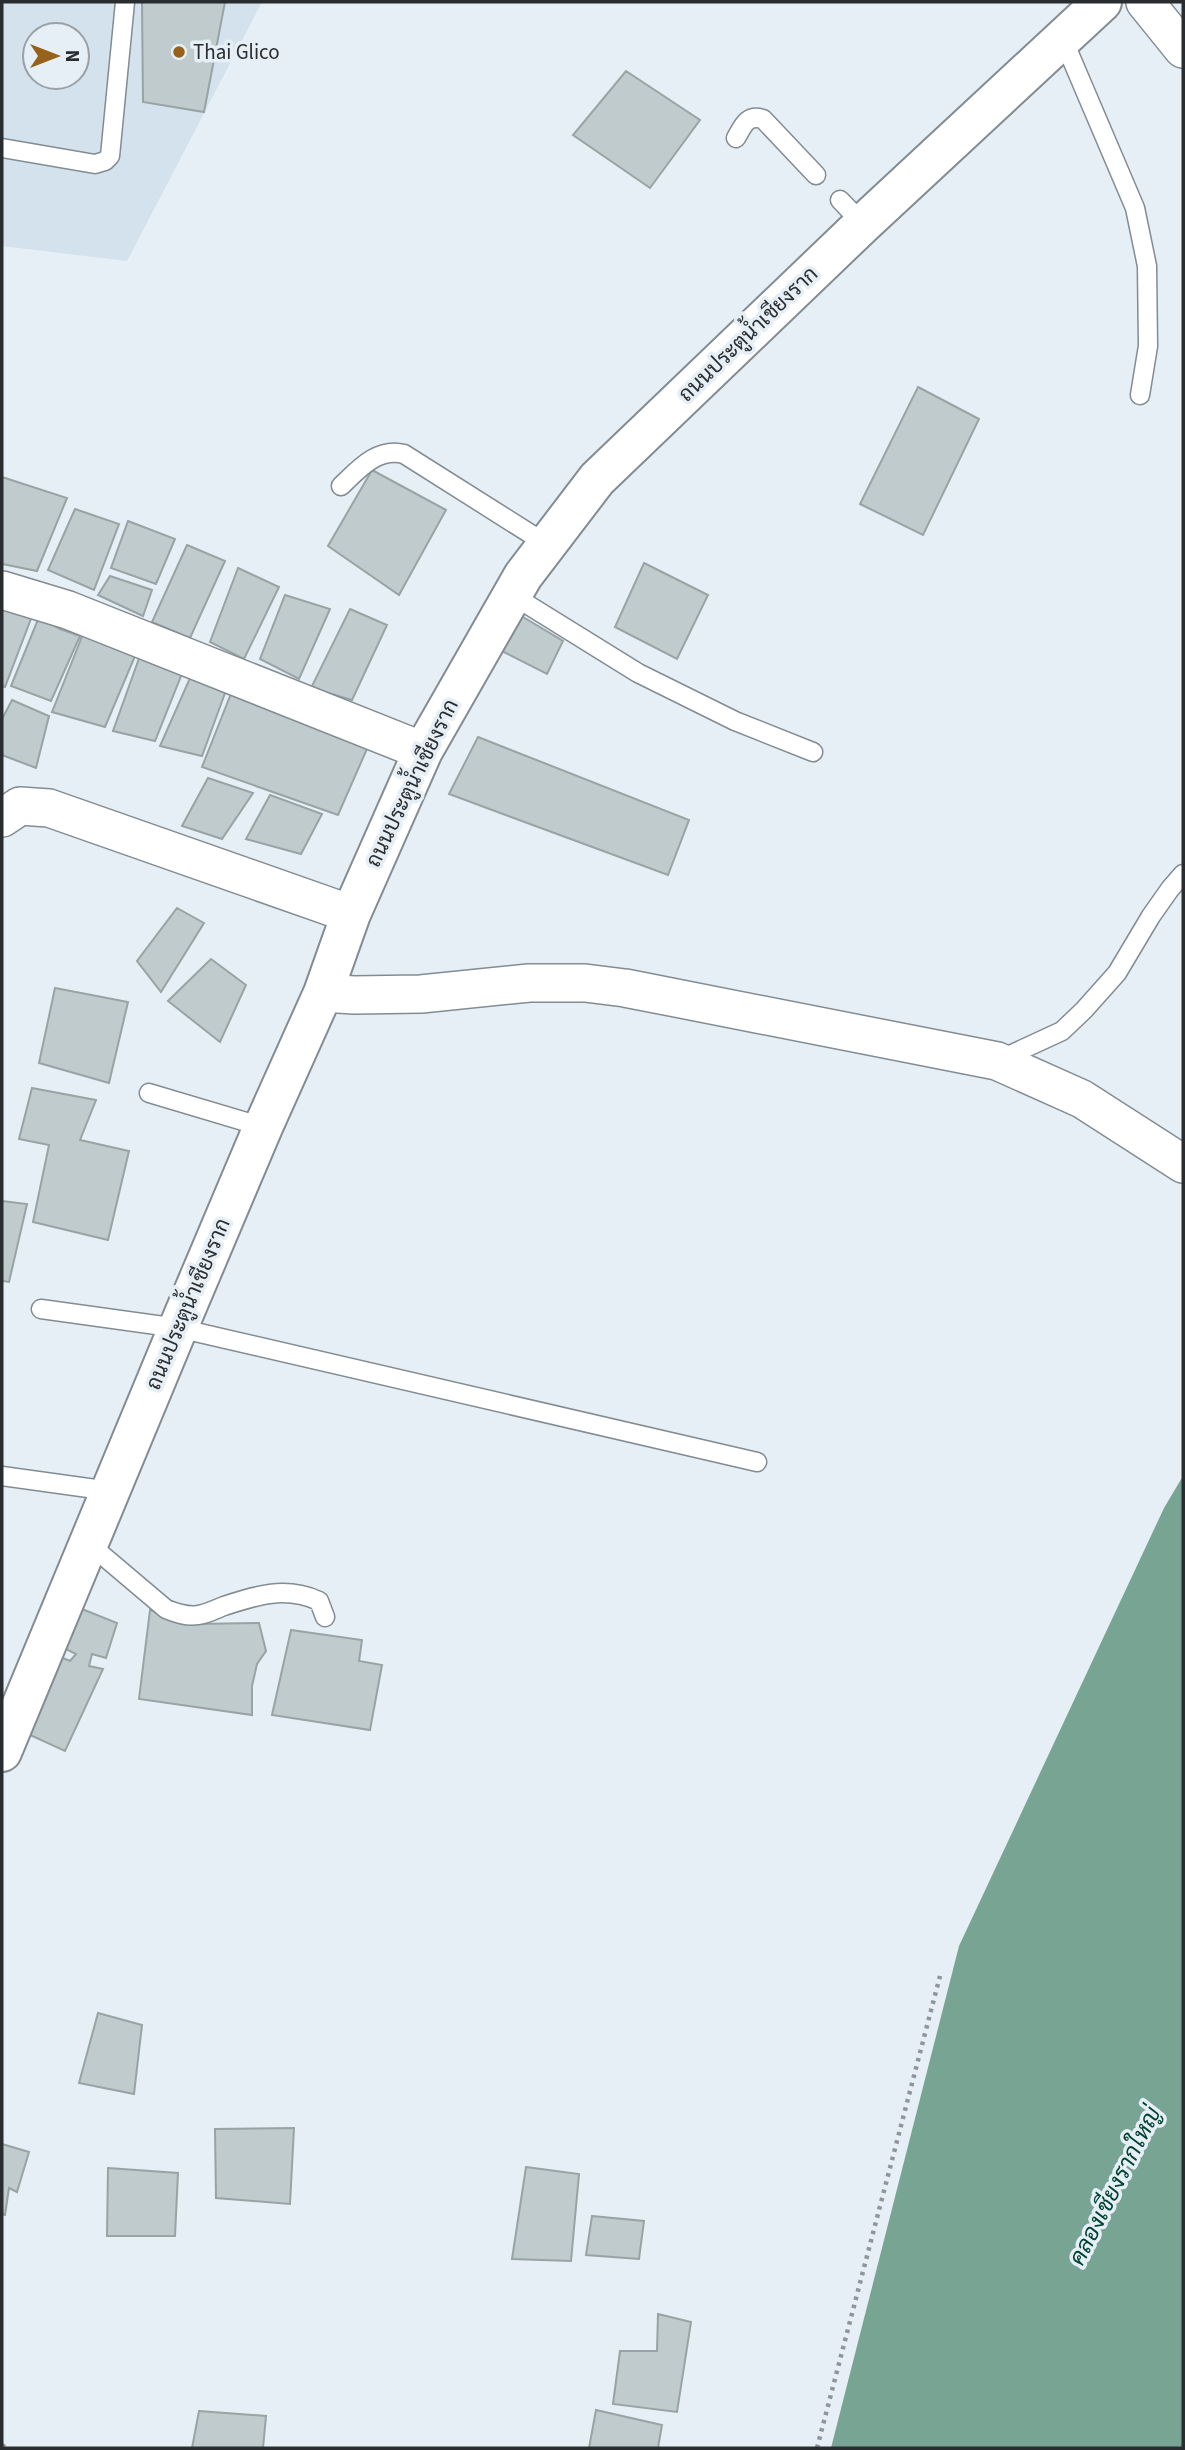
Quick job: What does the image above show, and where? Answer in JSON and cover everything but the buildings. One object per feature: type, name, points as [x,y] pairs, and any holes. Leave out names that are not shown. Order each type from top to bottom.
[{"type":"street","name":"ถนนประตูน้ำเชียงราก","points":[[3,1745],[263,1127],[323,993],[351,914],[423,751],[523,576],[597,479],[851,212],[1063,39],[1102,2]]},
{"type":"street","points":[[1145,2],[1183,49]]},
{"type":"street","points":[[2,590],[68,610],[423,751]]},
{"type":"street","points":[[2,818],[20,806],[49,807],[351,914]]},
{"type":"street","points":[[323,993],[407,994],[529,983],[585,983],[997,1061],[1082,1099],[1183,1164]]},
{"type":"lane","points":[[2,148],[95,164],[110,156],[125,2]]},
{"type":"lane","points":[[1063,39],[1135,208],[1147,266],[1147,346],[1140,395]]},
{"type":"lane","points":[[736,138],[745,121],[754,117],[763,119],[816,175]]},
{"type":"lane","points":[[341,486],[364,464],[381,455],[390,452],[404,454],[548,545]]},
{"type":"lane","points":[[512,594],[638,673],[735,720],[813,752]]},
{"type":"lane","points":[[997,1061],[1062,1031],[1084,1010],[1117,972],[1151,916],[1183,874]]},
{"type":"lane","points":[[149,1093],[263,1127]]},
{"type":"lane","points":[[41,1309],[178,1328],[757,1462]]},
{"type":"lane","points":[[2,1476],[110,1491]]},
{"type":"lane","points":[[88,1543],[166,1609],[181,1615],[198,1615],[269,1593],[285,1591],[303,1594],[319,1601],[325,1617]]},
{"type":"path","points":[[817,2448],[940,1976]]},
{"type":"shaded area","points":[[2,2],[262,2],[127,261],[2,246]]},
{"type":"water","name":"คลองเชียงรากใหญ่","points":[[1183,1476],[1183,2448],[831,2448],[959,1946],[1164,1508]]},
{"type":"place","name":"Thai Glico","points":[[179,52]]}]
